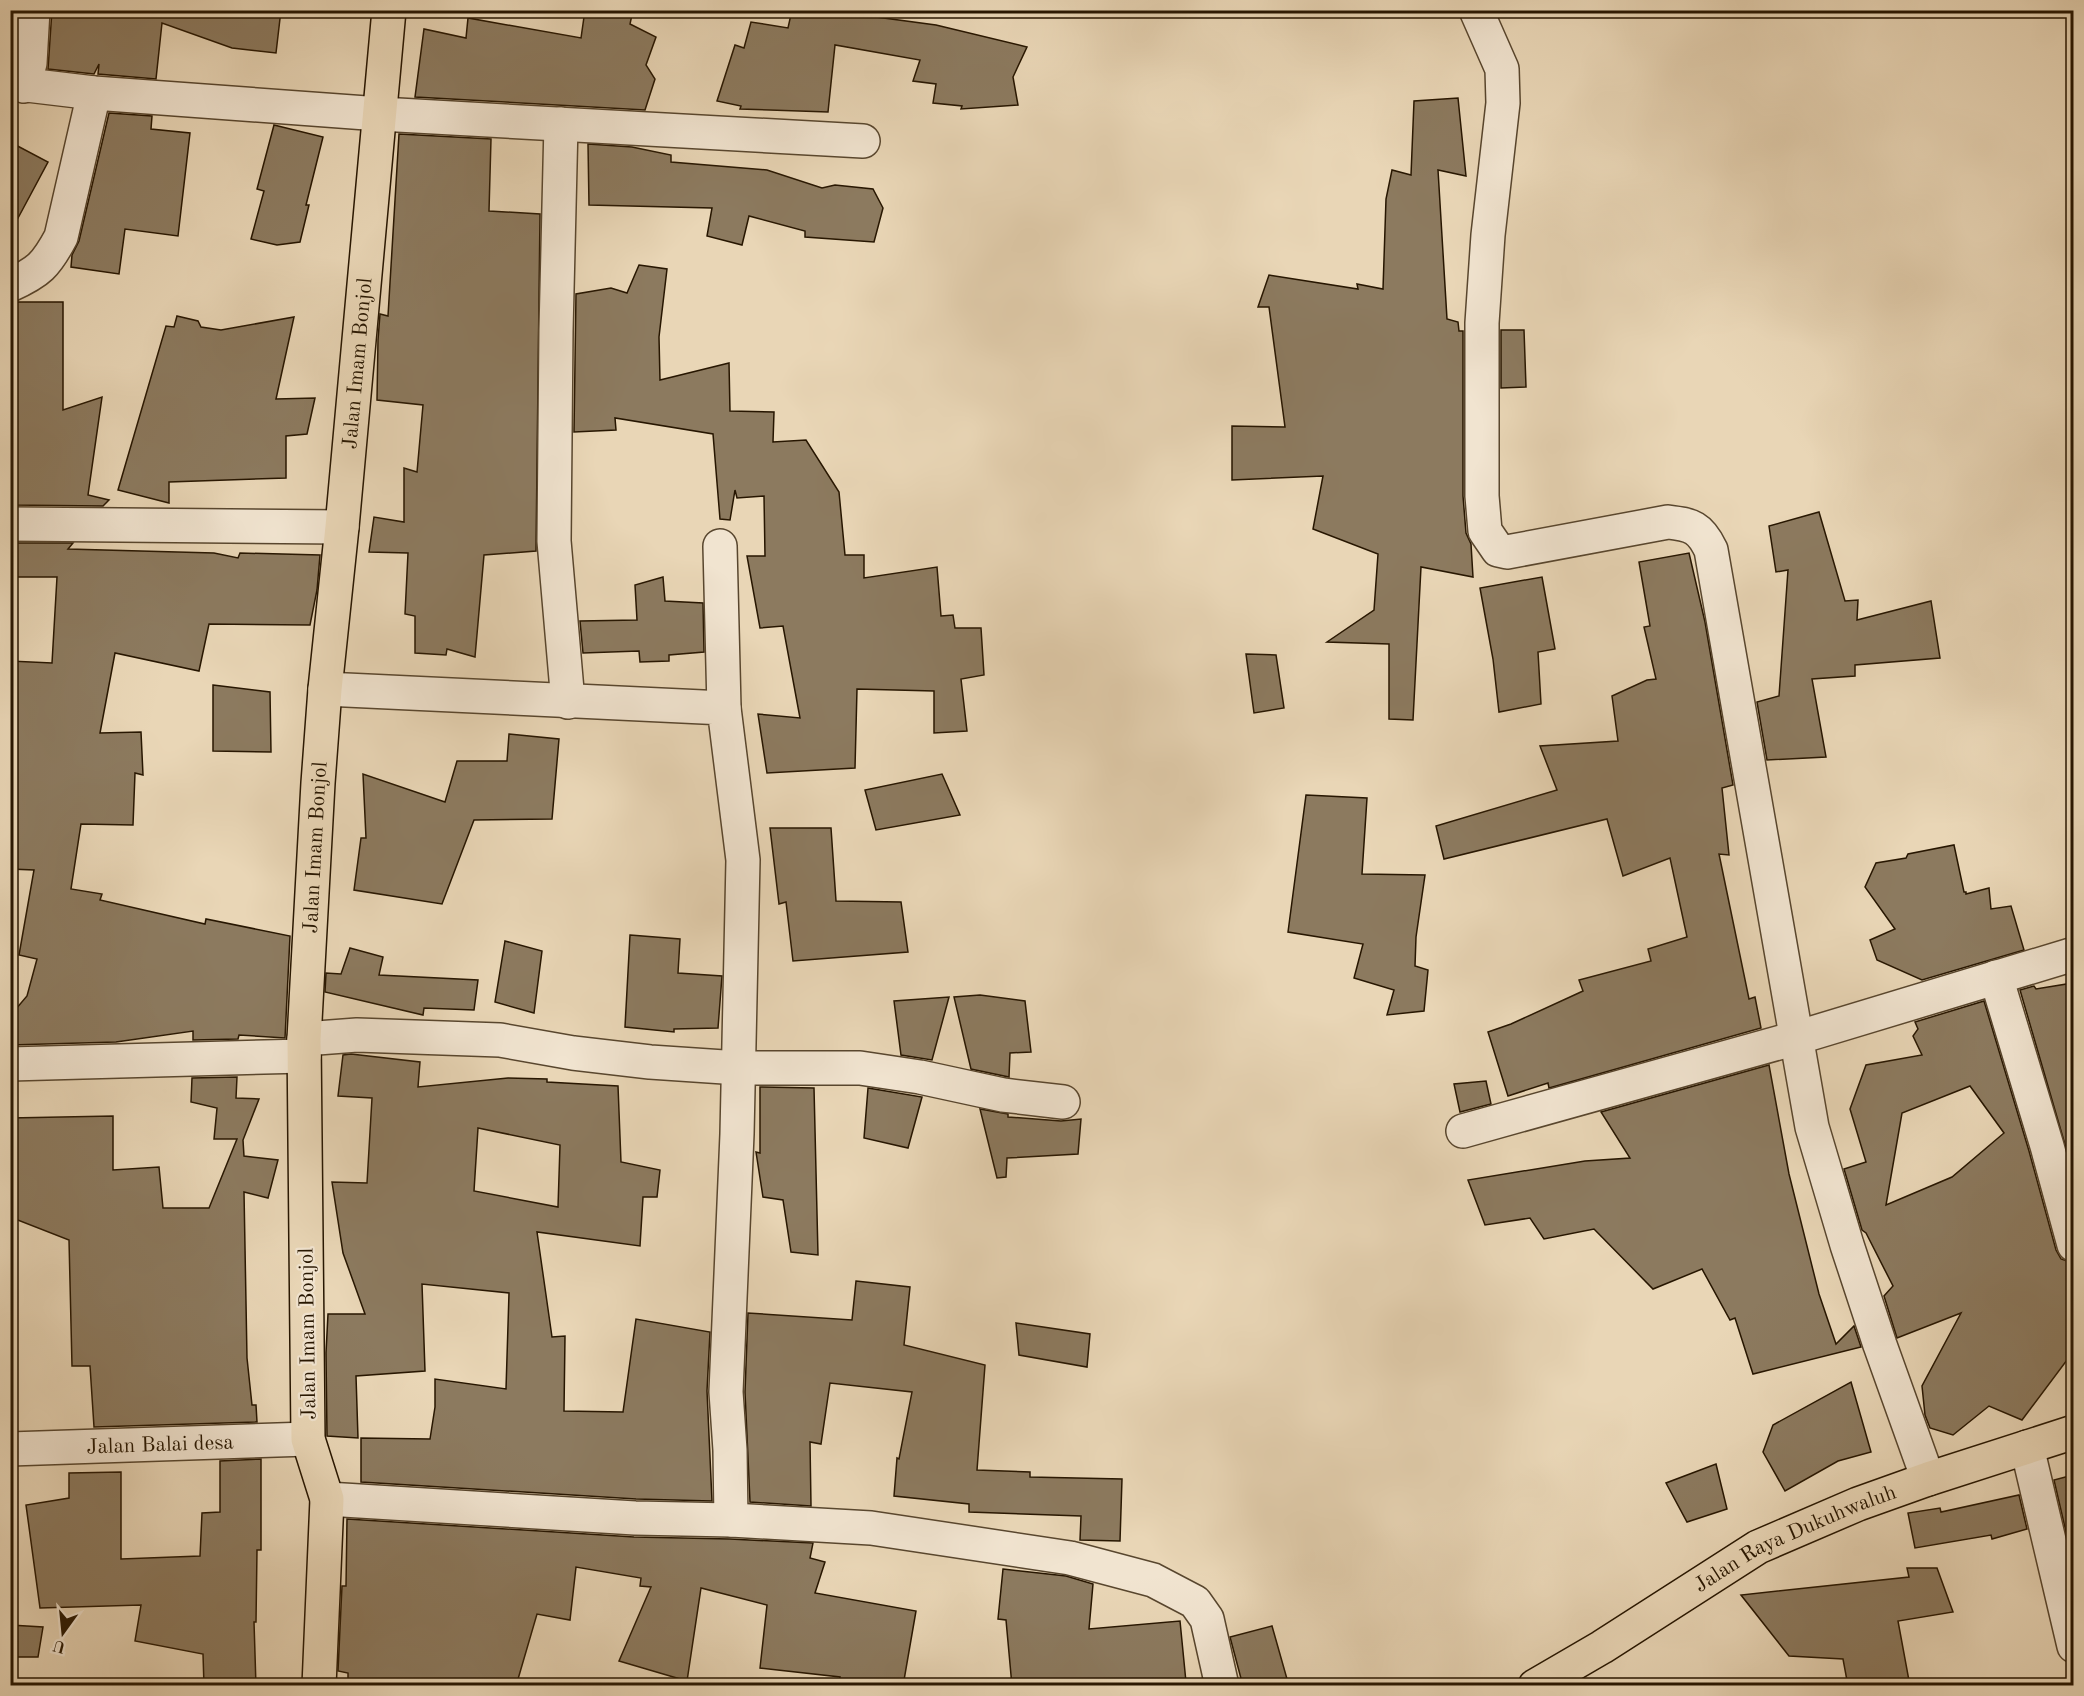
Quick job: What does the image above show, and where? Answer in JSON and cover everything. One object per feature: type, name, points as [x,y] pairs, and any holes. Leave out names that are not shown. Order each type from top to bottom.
[{"type":"main road","name":"Jalan Imam Bonjol","points":[[320,1686],[327,1499],[308,1439],[304,1047],[325,689],[389,10]]},
{"type":"main road","name":"Jalan Raya Dukuhwaluh","points":[[1535,1686],[1602,1647],[1758,1547],[1848,1508],[1928,1479],[2073,1432]]},
{"type":"street","points":[[33,10],[30,63],[17,85],[94,93],[380,114],[863,141]]},
{"type":"street","points":[[1476,10],[1502,69],[1503,103],[1488,235],[1482,323],[1482,472],[1485,531],[1498,550],[1507,552],[1668,522],[1686,525],[1700,531],[1705,537],[1711,550],[1812,1127],[1847,1245],[1928,1479]]},
{"type":"street","points":[[10,285],[40,269],[50,259],[61,237],[94,93]]},
{"type":"street","points":[[561,124],[554,541],[568,702]]},
{"type":"street","points":[[10,524],[342,526]]},
{"type":"street","points":[[720,546],[724,708],[743,860],[739,1068],[726,1392],[731,1520]]},
{"type":"street","points":[[325,689],[724,708]]},
{"type":"street","points":[[1463,1131],[1796,1038],[2073,954]]},
{"type":"street","points":[[1996,977],[2047,1146],[2073,1245]]},
{"type":"street","points":[[10,1064],[304,1047],[357,1035],[500,1041],[650,1062],[739,1068],[860,1068],[920,1077],[1003,1095],[1063,1102]]},
{"type":"street","name":"Jalan Balai desa","points":[[10,1449],[308,1439]]},
{"type":"street","points":[[2028,1447],[2073,1646]]},
{"type":"street","points":[[327,1499],[635,1518],[731,1520],[871,1528],[1070,1558],[1153,1580],[1195,1602],[1207,1619],[1222,1686]]},
{"type":"building","points":[[52,10],[281,10],[276,53],[232,48],[162,23],[156,79],[98,74],[99,64],[94,74],[48,69]]},
{"type":"building","points":[[585,10],[633,10],[630,24],[656,37],[646,65],[655,79],[645,110],[415,97],[424,29],[466,38],[468,18],[581,38]]},
{"type":"building","points":[[792,10],[854,10],[854,14],[936,25],[1027,47],[1013,77],[1018,105],[961,109],[962,106],[933,103],[936,84],[913,81],[920,60],[835,45],[828,112],[740,109],[741,106],[717,101],[735,45],[744,48],[751,22],[788,28]]},
{"type":"building","points":[[1458,98],[1466,176],[1438,170],[1447,319],[1458,322],[1459,331],[1463,331],[1463,496],[1466,533],[1471,544],[1473,577],[1421,567],[1413,720],[1389,719],[1389,644],[1327,642],[1374,610],[1378,554],[1313,529],[1323,476],[1232,480],[1232,426],[1285,427],[1269,307],[1258,307],[1269,275],[1358,289],[1357,284],[1383,289],[1386,199],[1392,170],[1411,175],[1414,101]]},
{"type":"building","points":[[109,113],[152,116],[151,129],[190,133],[178,236],[125,229],[119,274],[71,267],[72,255],[79,241]]},
{"type":"building","points":[[274,125],[323,137],[306,205],[309,205],[300,242],[277,245],[251,239],[264,191],[257,189]]},
{"type":"building","points":[[399,134],[491,139],[489,211],[540,214],[536,551],[484,555],[475,657],[447,649],[446,655],[415,653],[415,616],[405,614],[408,553],[369,552],[374,517],[404,522],[404,468],[417,472],[423,405],[377,400],[380,314],[388,316]]},
{"type":"building","points":[[10,142],[48,162],[10,233]]},
{"type":"building","points":[[588,144],[632,147],[671,155],[671,162],[767,170],[822,188],[835,185],[873,189],[883,208],[874,242],[805,237],[805,231],[749,216],[742,245],[707,236],[712,208],[589,205]]},
{"type":"building","points":[[639,265],[667,269],[659,337],[660,380],[729,363],[730,411],[774,412],[773,442],[806,440],[839,492],[845,555],[864,555],[864,578],[937,567],[941,616],[953,615],[955,628],[981,628],[984,675],[961,679],[967,731],[934,733],[934,691],[857,689],[855,768],[767,773],[758,714],[800,718],[783,626],[760,628],[747,556],[765,556],[764,496],[737,498],[735,490],[730,520],[720,519],[713,434],[615,418],[616,430],[574,432],[576,294],[611,288],[627,293]]},
{"type":"building","points":[[63,302],[63,410],[102,397],[88,495],[109,500],[103,506],[10,505],[10,303]]},
{"type":"building","points":[[177,316],[198,321],[201,327],[221,330],[294,317],[276,399],[315,398],[307,434],[286,436],[286,478],[169,482],[169,503],[118,490],[166,326],[174,327]]},
{"type":"building","points":[[1501,330],[1524,330],[1526,387],[1501,388]]},
{"type":"building","points":[[1819,512],[1845,601],[1858,600],[1857,620],[1931,601],[1940,658],[1855,665],[1855,676],[1812,679],[1826,757],[1767,760],[1757,702],[1779,696],[1788,570],[1776,572],[1769,526]]},
{"type":"building","points":[[10,543],[73,543],[68,549],[214,553],[238,558],[240,553],[320,555],[317,590],[310,625],[209,624],[199,671],[115,653],[100,733],[141,732],[143,775],[135,773],[133,825],[81,824],[71,889],[102,894],[100,900],[205,924],[206,919],[290,936],[285,1038],[239,1035],[238,1039],[193,1040],[193,1031],[116,1042],[10,1045],[10,1016],[27,996],[37,959],[19,955],[34,870],[10,869],[10,661],[52,663],[57,577],[10,577]]},
{"type":"building","points":[[1689,553],[1705,622],[1733,785],[1722,788],[1729,855],[1719,854],[1749,999],[1755,997],[1761,1028],[1549,1088],[1548,1083],[1508,1096],[1488,1032],[1583,991],[1579,980],[1651,961],[1648,949],[1687,937],[1670,858],[1623,876],[1607,819],[1444,859],[1436,826],[1557,790],[1540,746],[1618,741],[1612,696],[1647,680],[1656,679],[1644,627],[1650,626],[1639,562]]},
{"type":"building","points":[[663,577],[665,601],[703,603],[704,652],[669,655],[669,661],[640,662],[639,651],[583,653],[580,621],[637,620],[635,585]]},
{"type":"building","points":[[1542,577],[1555,649],[1538,652],[1541,704],[1499,712],[1493,659],[1480,588]]},
{"type":"building","points":[[1246,654],[1276,655],[1284,708],[1254,713]]},
{"type":"building","points":[[213,685],[270,692],[271,752],[213,751]]},
{"type":"building","points":[[509,734],[559,739],[552,819],[474,820],[442,904],[354,890],[361,838],[366,838],[363,774],[445,802],[457,761],[507,761]]},
{"type":"building","points":[[942,774],[960,815],[876,830],[865,790]]},
{"type":"building","points":[[1306,795],[1367,798],[1362,874],[1425,875],[1416,937],[1415,966],[1428,970],[1424,1011],[1387,1015],[1394,990],[1354,978],[1363,944],[1288,932]]},
{"type":"building","points":[[770,828],[831,828],[836,901],[901,902],[908,952],[793,961],[786,902],[779,904]]},
{"type":"building","points":[[1954,845],[1964,892],[1966,894],[1989,888],[1991,909],[2011,906],[2024,950],[1922,980],[1877,960],[1870,940],[1895,929],[1865,887],[1876,863],[1906,858],[1908,854]]},
{"type":"building","points":[[630,935],[680,939],[678,973],[722,976],[718,1028],[674,1029],[674,1032],[625,1027]]},
{"type":"building","points":[[505,941],[542,951],[534,1013],[495,1002]]},
{"type":"building","points":[[350,948],[383,957],[379,975],[478,980],[474,1010],[424,1008],[423,1015],[325,992],[326,973],[341,974]]},
{"type":"building","points":[[2073,983],[2073,1172],[2020,990],[2034,986],[2036,989]]},
{"type":"building","points":[[980,995],[1025,1001],[1031,1052],[1010,1053],[1009,1077],[971,1069],[954,997]]},
{"type":"building","points":[[949,997],[932,1060],[901,1055],[894,1001]]},
{"type":"building","points":[[1984,1001],[2056,1250],[2061,1259],[2073,1263],[2073,1352],[2022,1420],[1989,1406],[1953,1435],[1930,1428],[1925,1415],[1922,1386],[1961,1313],[1897,1338],[1884,1296],[1893,1286],[1866,1233],[1862,1230],[1844,1169],[1866,1162],[1850,1109],[1866,1065],[1922,1055],[1913,1036],[1918,1029],[1915,1022]],"holes":[[[1970,1086],[2004,1133],[1952,1177],[1886,1205],[1902,1113]]]},
{"type":"building","points":[[343,1055],[420,1062],[418,1087],[508,1078],[547,1079],[547,1082],[618,1086],[621,1162],[660,1170],[657,1197],[643,1197],[640,1246],[537,1232],[552,1337],[565,1336],[564,1411],[623,1412],[636,1319],[710,1332],[707,1391],[712,1501],[636,1499],[361,1482],[361,1438],[430,1439],[435,1407],[435,1379],[506,1389],[509,1293],[422,1284],[425,1371],[356,1376],[358,1438],[327,1436],[328,1314],[365,1314],[343,1253],[332,1182],[367,1183],[372,1098],[338,1096]],"holes":[[[478,1128],[560,1145],[558,1207],[474,1191]]]},
{"type":"building","points":[[1769,1065],[1789,1174],[1819,1294],[1836,1344],[1854,1326],[1861,1347],[1753,1374],[1735,1318],[1730,1320],[1702,1269],[1653,1289],[1594,1229],[1544,1239],[1530,1218],[1485,1225],[1468,1180],[1585,1161],[1630,1158],[1601,1112]]},
{"type":"building","points":[[237,1077],[236,1098],[259,1099],[243,1140],[244,1156],[278,1160],[268,1198],[244,1192],[247,1358],[252,1405],[256,1405],[257,1422],[94,1427],[90,1366],[72,1366],[69,1240],[10,1217],[10,1118],[113,1116],[113,1170],[159,1167],[163,1208],[209,1208],[237,1139],[214,1139],[217,1108],[191,1102],[192,1078]]},
{"type":"building","points":[[1486,1081],[1491,1104],[1460,1112],[1454,1084]]},
{"type":"building","points":[[760,1087],[814,1088],[818,1255],[791,1252],[783,1200],[763,1197],[756,1152],[760,1153]]},
{"type":"building","points":[[868,1088],[922,1097],[908,1148],[864,1138]]},
{"type":"building","points":[[980,1109],[1008,1114],[1008,1117],[1061,1121],[1081,1119],[1078,1154],[1007,1158],[1006,1177],[997,1178]]},
{"type":"building","points":[[856,1281],[910,1287],[904,1345],[985,1365],[977,1470],[1030,1472],[1030,1477],[1122,1479],[1120,1541],[1080,1540],[1081,1516],[969,1512],[969,1504],[894,1496],[897,1458],[899,1459],[912,1392],[830,1383],[821,1444],[810,1442],[811,1506],[750,1502],[745,1392],[748,1313],[852,1320]]},
{"type":"building","points":[[1016,1323],[1090,1334],[1087,1367],[1019,1355]]},
{"type":"building","points":[[1851,1382],[1871,1452],[1838,1461],[1785,1491],[1763,1452],[1773,1425]]},
{"type":"building","points":[[261,1459],[261,1550],[257,1550],[256,1622],[254,1622],[256,1686],[204,1686],[203,1654],[135,1641],[141,1605],[40,1608],[26,1505],[69,1498],[69,1473],[121,1472],[121,1559],[200,1556],[202,1513],[220,1512],[220,1461]]},
{"type":"building","points":[[1716,1464],[1727,1509],[1687,1522],[1666,1483]]},
{"type":"building","points":[[2073,1475],[2073,1562],[2054,1480]]},
{"type":"building","points":[[2019,1495],[2027,1529],[1992,1539],[1991,1535],[1915,1548],[1908,1513],[1940,1508],[1941,1512]]},
{"type":"building","points":[[347,1519],[634,1537],[813,1543],[810,1558],[825,1562],[815,1593],[916,1611],[903,1686],[838,1686],[840,1677],[760,1668],[767,1605],[701,1588],[687,1681],[619,1661],[651,1587],[640,1586],[641,1578],[576,1567],[570,1620],[537,1614],[516,1686],[348,1686],[348,1673],[338,1671],[342,1586],[346,1586]]},
{"type":"building","points":[[1907,1568],[1937,1568],[1953,1612],[1898,1621],[1910,1686],[1848,1686],[1843,1659],[1789,1656],[1741,1595],[1909,1577]]},
{"type":"building","points":[[1003,1569],[1066,1576],[1093,1584],[1089,1629],[1180,1621],[1186,1682],[1145,1686],[1012,1686],[1006,1620],[998,1619]]},
{"type":"building","points":[[10,1625],[43,1627],[38,1657],[10,1657]]},
{"type":"building","points":[[1272,1626],[1289,1686],[1243,1686],[1230,1637]]}]
